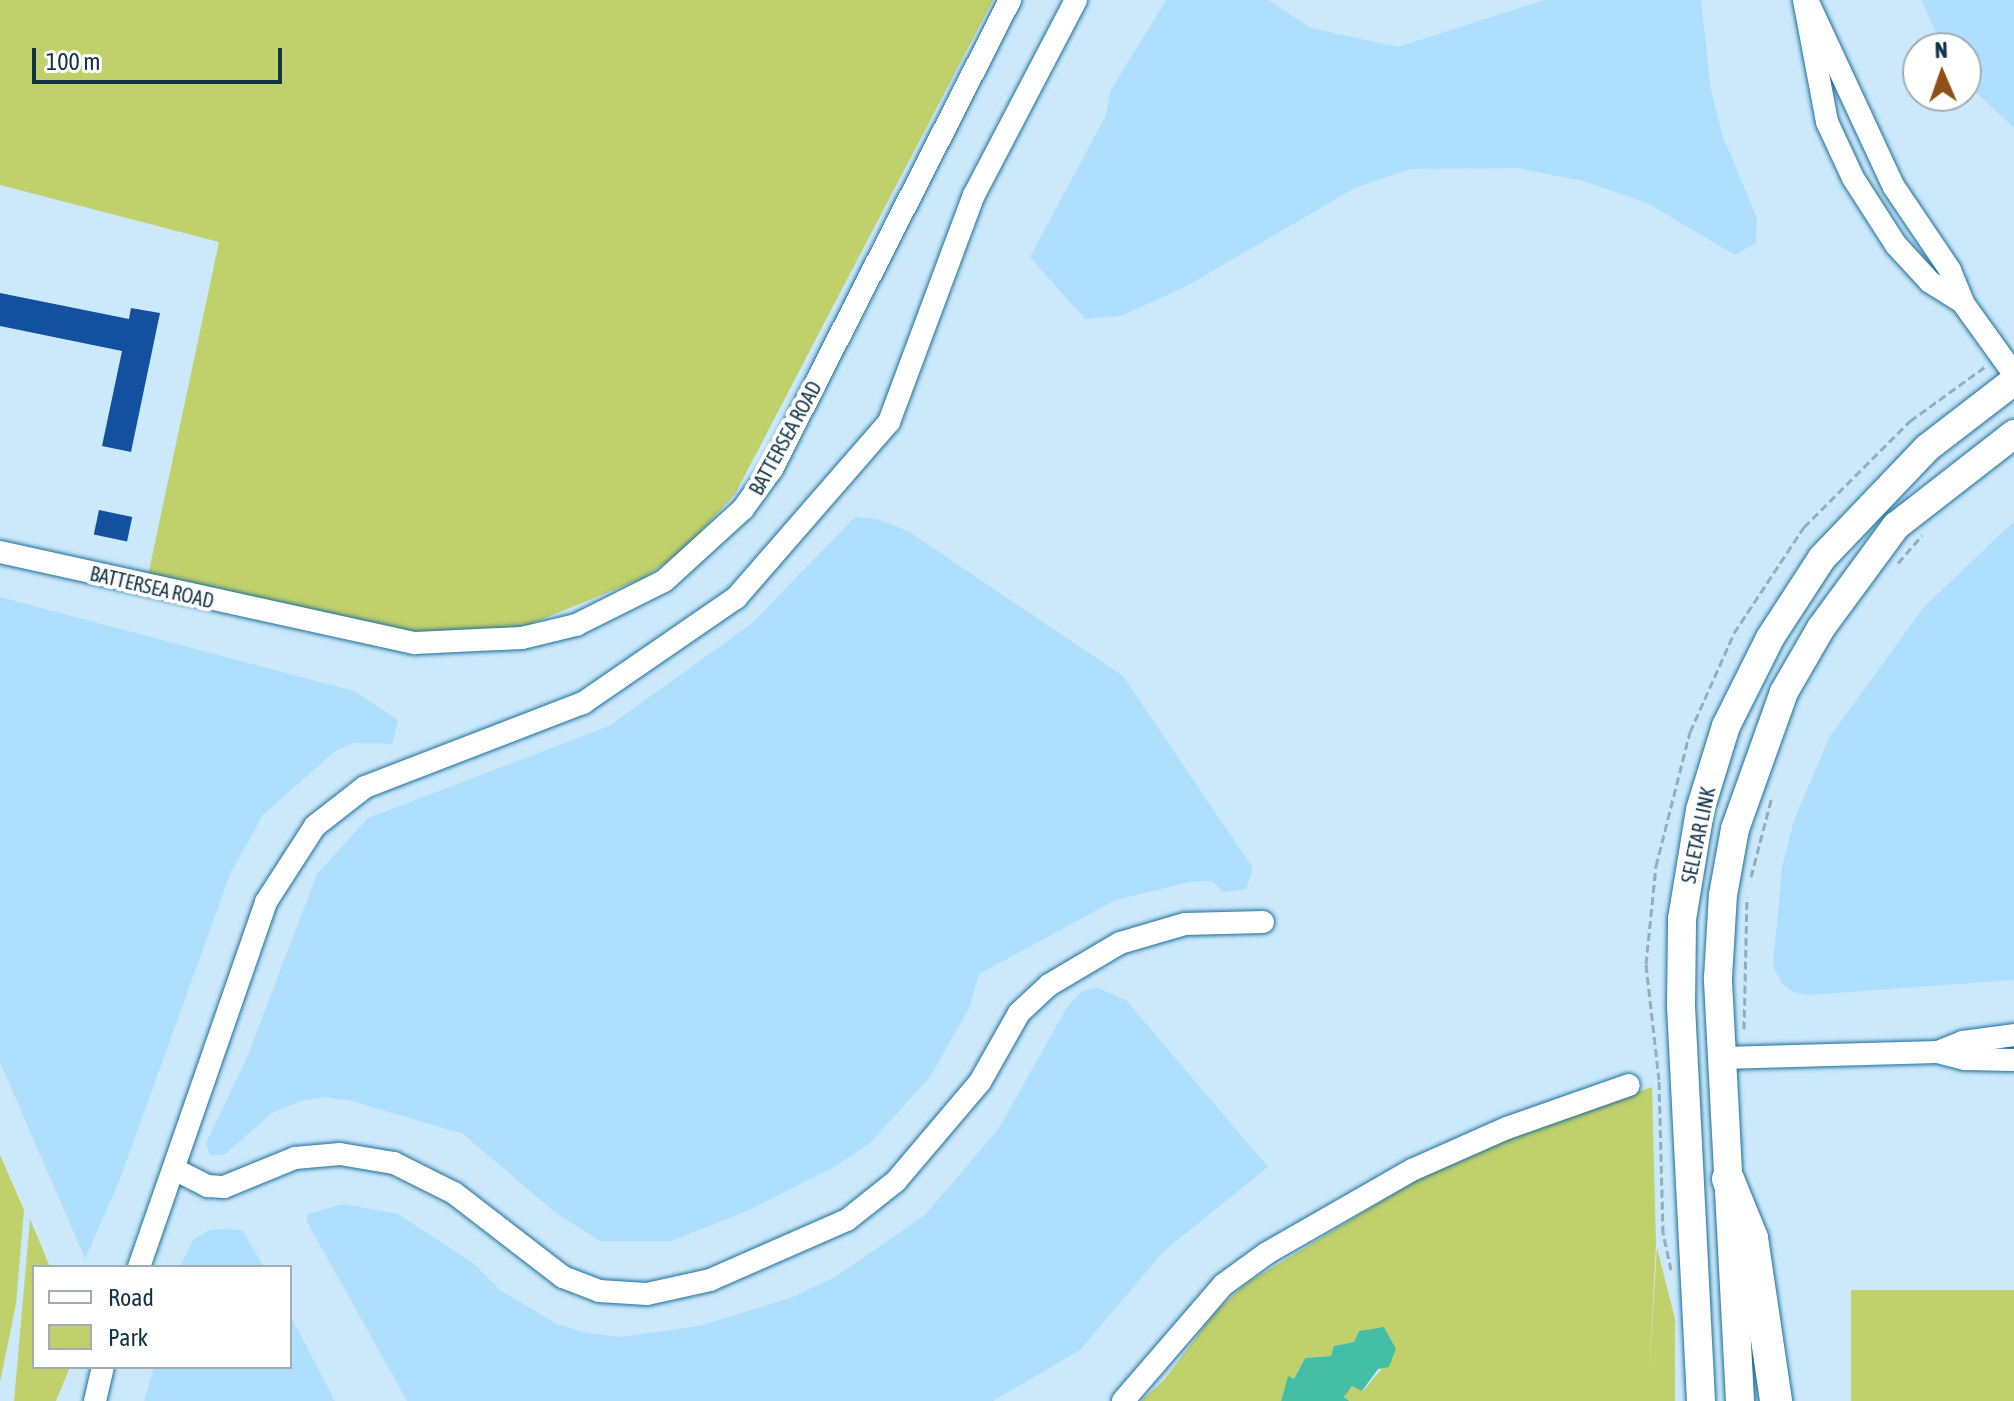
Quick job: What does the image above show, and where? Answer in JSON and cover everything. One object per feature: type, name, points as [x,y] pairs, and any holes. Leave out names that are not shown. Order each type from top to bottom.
[{"type":"highway","points":[[1728,1179],[1752,1238],[1776,1401]]},
{"type":"main road","name":"SELETAR LINK","points":[[1701,1401],[1686,1088],[1682,919],[1700,810],[1726,726],[1770,638],[1822,558],[1927,448],[2014,381]]},
{"type":"main road","name":"SELETAR LINK","points":[[1740,1401],[1728,1179],[1733,1058],[1718,978],[1723,895],[1739,816],[1784,692],[1821,628],[1896,526],[2014,434]]},
{"type":"main road","points":[[1686,1088],[1704,1058],[1733,1058]]},
{"type":"lane","name":"BATTERSEA ROAD","points":[[0,552],[415,643],[522,638],[576,625],[653,587],[706,548],[772,469],[1010,0]]},
{"type":"lane","points":[[140,1265],[266,902],[315,826],[365,787],[583,703],[645,664],[736,598],[878,439],[900,403],[974,195],[1076,0]]},
{"type":"lane","points":[[1806,0],[1827,122],[1853,178],[1896,245],[1930,282],[1963,303]]},
{"type":"lane","points":[[1806,0],[1838,60],[1872,148],[1950,270],[1963,303],[2014,374]]},
{"type":"lane","points":[[174,1169],[208,1186],[224,1187],[295,1158],[340,1154],[394,1163],[454,1193],[563,1277],[611,1292],[647,1294],[685,1286],[710,1280],[847,1220],[896,1181],[980,1082],[1019,1013],[1049,985],[1120,943],[1185,924],[1263,922]]},
{"type":"lane","points":[[1938,1052],[1963,1042],[2014,1035]]},
{"type":"lane","points":[[1733,1058],[1938,1052],[1965,1059],[2014,1060]]},
{"type":"lane","points":[[1123,1401],[1223,1285],[1267,1253],[1412,1170],[1507,1128],[1629,1085]]},
{"type":"lane","points":[[85,1401],[99,1383]]},
{"type":"path","points":[[1891,572],[1931,525]]},
{"type":"path","points":[[1733,1058],[1747,891],[1773,792]]},
{"type":"shaded area","points":[[1166,0],[1268,0],[1311,28],[1398,47],[1544,0],[1701,0],[1711,91],[1723,137],[1757,218],[1756,243],[1735,255],[1647,203],[1583,181],[1517,168],[1410,169],[1355,188],[1185,287],[1121,316],[1085,319],[1030,257],[1105,117],[1111,90]]},
{"type":"shaded area","points":[[1921,0],[2014,0],[2014,128],[1982,98],[1982,32],[1936,32]]},
{"type":"shaded area","points":[[855,517],[877,519],[908,531],[1123,676],[1253,868],[1246,889],[1223,892],[1212,881],[1190,882],[1116,900],[979,974],[969,1008],[930,1077],[870,1143],[836,1166],[747,1211],[671,1241],[600,1241],[557,1214],[463,1134],[352,1101],[323,1097],[301,1101],[272,1113],[224,1155],[210,1155],[206,1143],[246,1060],[317,874],[368,818],[609,726],[751,624]]},
{"type":"shaded area","points":[[2014,521],[2014,980],[1808,995],[1793,992],[1781,983],[1773,965],[1782,867],[1794,820],[1829,738],[1923,608]]},
{"type":"shaded area","points":[[0,597],[354,691],[398,720],[392,744],[353,743],[334,752],[263,815],[231,872],[118,1184],[85,1259],[0,1062]]},
{"type":"shaded area","points":[[1098,988],[1126,1000],[1268,1167],[1164,1251],[1080,1350],[993,1401],[407,1401],[307,1222],[307,1214],[344,1204],[398,1214],[473,1263],[500,1290],[557,1324],[587,1333],[620,1337],[699,1326],[790,1298],[835,1277],[925,1215],[999,1128],[1066,1009],[1082,991]]},
{"type":"shaded area","points":[[209,1230],[242,1230],[263,1265],[181,1265],[193,1240]]},
{"type":"shaded area","points":[[292,1319],[335,1401],[144,1401],[153,1369],[292,1369]]},
{"type":"shaded area","points":[[1384,1327],[1396,1349],[1389,1367],[1378,1369],[1362,1391],[1352,1386],[1344,1397],[1349,1401],[1281,1401],[1288,1376],[1294,1379],[1305,1358],[1331,1356],[1334,1346],[1354,1342],[1359,1331]]},
{"type":"green space","points":[[0,0],[993,0],[735,494],[682,552],[643,578],[528,625],[437,635],[387,631],[147,580],[219,242],[0,185]]},
{"type":"green space","points":[[1652,1087],[1656,1245],[1649,1374],[1657,1248],[1675,1319],[1675,1401],[1345,1401],[1345,1393],[1353,1386],[1363,1391],[1393,1355],[1359,1331],[1354,1342],[1339,1345],[1331,1356],[1305,1358],[1294,1379],[1288,1377],[1281,1401],[1141,1401],[1164,1380],[1217,1310],[1247,1283],[1433,1170],[1538,1125]]},
{"type":"green space","points":[[0,1155],[24,1210],[16,1304],[0,1382]]},
{"type":"green space","points":[[30,1219],[49,1265],[32,1265],[32,1369],[69,1369],[56,1401],[14,1401]]},
{"type":"green space","points":[[1851,1290],[2014,1290],[2014,1401],[1851,1401]]},
{"type":"building","points":[[0,293],[129,319],[131,308],[160,313],[131,452],[102,446],[122,351],[0,326]]},
{"type":"building","points":[[99,510],[132,517],[127,542],[94,534]]}]
